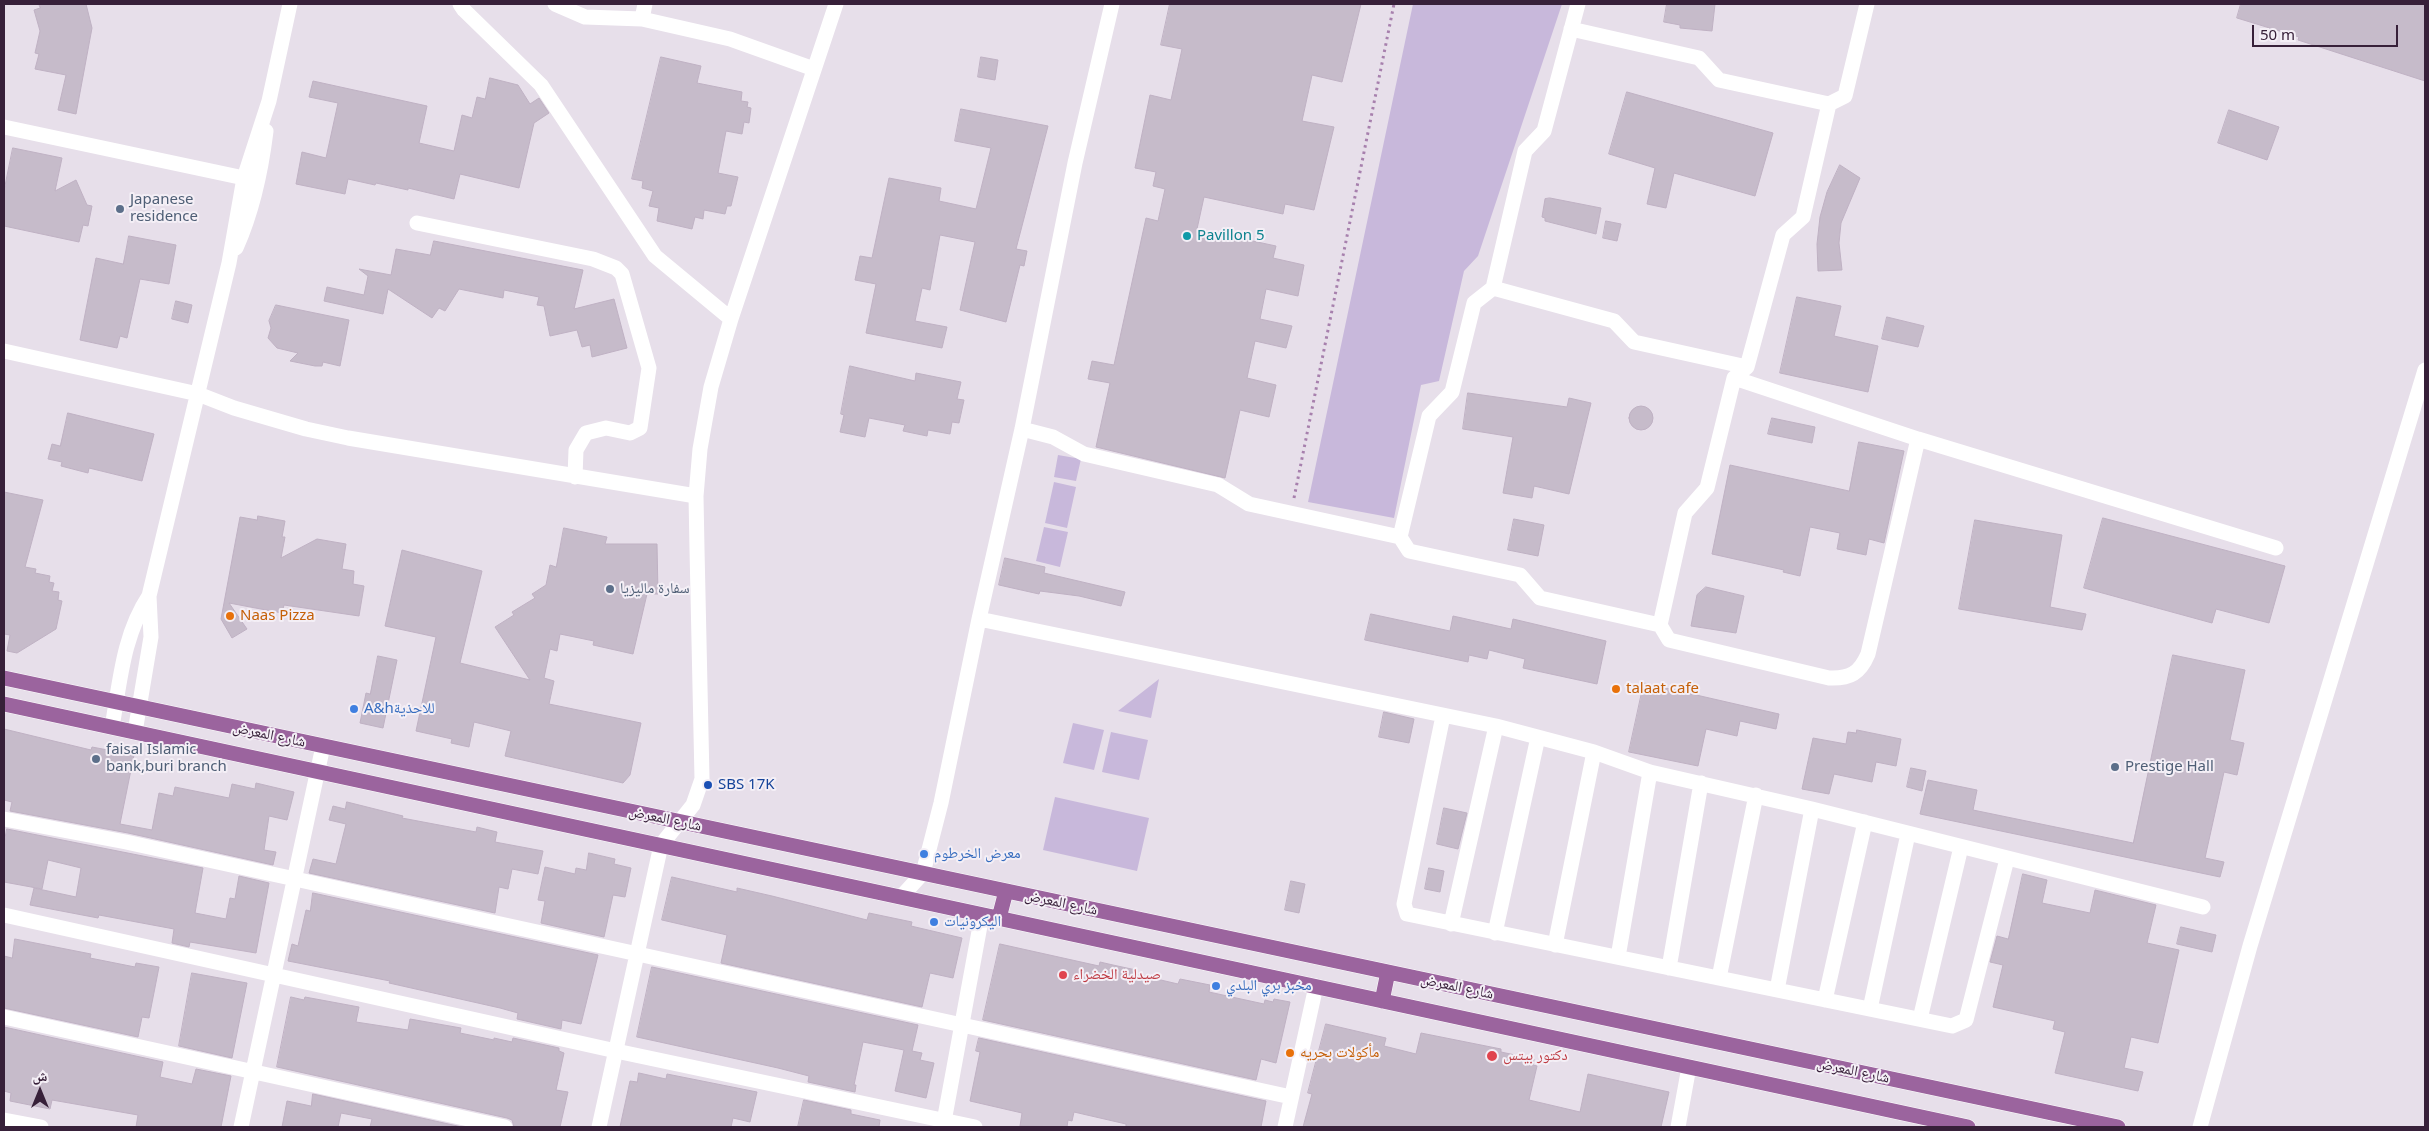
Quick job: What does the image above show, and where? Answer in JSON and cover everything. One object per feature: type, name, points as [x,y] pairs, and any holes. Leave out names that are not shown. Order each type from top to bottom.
[{"type":"main road","name":"شارع المعرض","points":[[4,678],[2118,1127]]},
{"type":"main road","name":"شارع المعرض","points":[[4,704],[1968,1127]]},
{"type":"main road","points":[[999,918],[1006,891]]},
{"type":"main road","points":[[1382,1001],[1388,972]]},
{"type":"street","points":[[229,263],[243,233],[259,181],[269,101],[290,4]]},
{"type":"street","points":[[555,4],[585,17],[642,19],[730,39],[814,69]]},
{"type":"street","points":[[642,19],[645,4]]},
{"type":"street","points":[[599,1127],[661,845],[681,822],[699,790],[703,768],[696,496],[700,449],[711,387],[756,238],[836,4]]},
{"type":"street","points":[[901,897],[923,874],[942,803],[979,619],[1022,429],[1075,163],[1112,4]]},
{"type":"street","points":[[1400,537],[1429,416],[1452,392],[1474,303],[1493,288],[1525,151],[1544,131],[1578,4]]},
{"type":"street","points":[[1571,29],[1699,58],[1719,80],[1829,104],[1845,96],[1867,4]]},
{"type":"street","points":[[464,6],[541,85],[655,256],[731,319]]},
{"type":"street","points":[[112,727],[130,632],[149,596],[229,263],[237,206],[269,101]]},
{"type":"street","points":[[1829,104],[1803,217],[1783,235],[1747,367],[1734,378],[1706,488],[1685,513],[1660,625],[1669,640],[1830,678],[1852,676],[1862,668],[1868,654],[1918,439]]},
{"type":"street","points":[[4,128],[244,178]]},
{"type":"street","points":[[417,223],[593,259],[616,268],[622,274],[649,368],[643,416],[640,428],[630,433],[606,428],[586,433],[576,450],[575,477]]},
{"type":"street","points":[[1493,288],[1614,321],[1634,342],[1747,367]]},
{"type":"street","points":[[4,351],[198,394],[234,408],[306,429],[575,477],[696,496]]},
{"type":"street","points":[[2200,1127],[2250,946],[2425,370]]},
{"type":"street","points":[[1734,378],[1918,439],[2276,548]]},
{"type":"street","points":[[1022,429],[1052,437],[1084,454],[1218,485],[1249,504],[1400,537],[1409,551],[1520,575],[1540,598],[1660,625]]},
{"type":"street","points":[[136,732],[151,637],[149,596]]},
{"type":"street","points":[[979,619],[1496,726],[1594,752],[1650,772],[1756,795],[2203,907]]},
{"type":"street","points":[[1444,716],[1404,904],[1407,914],[1952,1026],[1966,1020],[2007,859]]},
{"type":"street","points":[[1451,924],[1496,726]]},
{"type":"street","points":[[1495,932],[1538,737]]},
{"type":"street","points":[[241,1127],[324,746]]},
{"type":"street","points":[[1556,945],[1594,752]]},
{"type":"street","points":[[1618,957],[1650,772]]},
{"type":"street","points":[[1669,968],[1701,783]]},
{"type":"street","points":[[1719,978],[1756,795]]},
{"type":"street","points":[[1777,990],[1812,809]]},
{"type":"street","points":[[4,819],[126,842],[1291,1097]]},
{"type":"street","points":[[1825,1000],[1865,822]]},
{"type":"street","points":[[1870,1009],[1908,834]]},
{"type":"street","points":[[1920,1019],[1961,847]]},
{"type":"street","points":[[4,915],[944,1124],[975,1127]]},
{"type":"street","points":[[944,1124],[982,915]]},
{"type":"street","points":[[1285,1127],[1316,986]]},
{"type":"street","points":[[4,1017],[253,1070],[505,1127]]},
{"type":"street","points":[[1678,1127],[1689,1067]]},
{"type":"street","points":[[4,1120],[41,1127]]},
{"type":"path","points":[[1291,514],[1394,4]]},
{"type":"shaded area","points":[[1413,4],[1562,4],[1478,256],[1464,271],[1439,381],[1421,385],[1394,518],[1308,502]]},
{"type":"shaded area","points":[[1058,455],[1081,459],[1076,481],[1054,477]]},
{"type":"shaded area","points":[[1054,482],[1076,487],[1067,528],[1045,523]]},
{"type":"shaded area","points":[[1044,527],[1068,532],[1060,567],[1036,561]]},
{"type":"shaded area","points":[[1159,679],[1151,718],[1118,711]]},
{"type":"shaded area","points":[[1073,723],[1104,730],[1094,770],[1063,763]]},
{"type":"shaded area","points":[[1111,732],[1148,740],[1139,780],[1102,772]]},
{"type":"shaded area","points":[[1055,797],[1149,818],[1137,871],[1043,850]]},
{"type":"building","points":[[39,4],[86,4],[92,28],[76,114],[58,110],[66,75],[35,69],[39,54],[35,53],[40,31],[34,10],[40,8]]},
{"type":"building","name":"Pavillon 5","points":[[1170,4],[1361,4],[1342,82],[1312,75],[1302,121],[1334,127],[1314,210],[1285,204],[1283,214],[1204,197],[1197,229],[1276,246],[1273,258],[1304,265],[1298,296],[1266,289],[1260,319],[1292,326],[1286,348],[1255,341],[1247,378],[1276,385],[1269,417],[1240,410],[1225,478],[1096,447],[1110,383],[1088,379],[1092,361],[1114,365],[1146,218],[1158,221],[1165,189],[1153,186],[1156,172],[1135,168],[1150,95],[1171,100],[1182,49],[1161,45]]},
{"type":"building","points":[[1667,4],[1715,4],[1712,31],[1680,28],[1680,25],[1664,22]]},
{"type":"building","points":[[2241,4],[2425,4],[2425,81],[2298,40],[2299,37],[2237,18]]},
{"type":"building","points":[[661,57],[701,66],[697,83],[742,92],[741,101],[748,102],[747,107],[751,108],[749,123],[744,122],[742,134],[726,131],[718,173],[738,177],[731,206],[727,206],[725,214],[704,210],[703,219],[695,217],[692,229],[657,221],[659,208],[649,206],[653,191],[642,188],[643,181],[632,179]]},
{"type":"building","points":[[981,57],[998,60],[995,80],[978,77]]},
{"type":"building","points":[[490,78],[518,85],[530,104],[539,98],[549,113],[534,123],[519,188],[460,174],[454,199],[408,188],[408,190],[348,179],[345,194],[296,184],[302,152],[326,158],[338,103],[309,97],[313,81],[427,106],[419,143],[454,151],[462,115],[472,118],[477,97],[485,99]]},
{"type":"building","points":[[1627,92],[1773,133],[1755,196],[1674,173],[1666,208],[1647,204],[1655,168],[1609,154]]},
{"type":"building","points":[[961,109],[1048,126],[1016,249],[1027,251],[1024,266],[1020,265],[1006,322],[960,310],[975,242],[940,235],[930,290],[922,288],[915,321],[947,327],[942,348],[866,333],[876,284],[855,280],[860,256],[872,258],[889,178],[941,188],[939,201],[976,209],[991,148],[955,141]]},
{"type":"building","points":[[2229,110],[2279,127],[2267,160],[2218,143]]},
{"type":"building","points":[[13,148],[62,158],[55,191],[76,180],[87,205],[92,206],[88,226],[83,225],[79,242],[4,226],[4,191]]},
{"type":"building","points":[[1840,165],[1860,178],[1841,223],[1839,243],[1842,270],[1818,271],[1817,244],[1820,217],[1827,192]]},
{"type":"building","points":[[1550,198],[1601,208],[1596,234],[1545,221],[1545,218],[1542,217],[1545,199]]},
{"type":"building","points":[[1606,221],[1621,224],[1617,241],[1603,238]]},
{"type":"building","points":[[129,236],[176,245],[169,284],[140,279],[127,338],[120,336],[117,348],[80,340],[96,258],[123,264]]},
{"type":"building","points":[[434,241],[583,270],[574,309],[614,299],[627,348],[592,357],[590,345],[582,347],[577,330],[550,336],[544,306],[537,305],[539,297],[504,290],[503,298],[459,289],[445,311],[439,308],[432,318],[388,289],[383,314],[324,301],[327,287],[364,295],[368,276],[359,269],[391,275],[396,249],[430,255]]},
{"type":"building","points":[[1797,297],[1841,306],[1834,336],[1878,346],[1868,392],[1780,373]]},
{"type":"building","points":[[176,301],[192,305],[188,323],[172,319]]},
{"type":"building","points":[[276,305],[349,320],[340,366],[323,362],[322,366],[315,366],[290,361],[298,353],[277,348],[268,338],[271,328],[269,321]]},
{"type":"building","points":[[1887,317],[1924,326],[1918,347],[1882,339]]},
{"type":"building","points":[[850,366],[915,381],[916,373],[961,382],[957,399],[964,400],[959,423],[952,422],[950,434],[928,430],[927,436],[903,431],[905,425],[869,418],[865,437],[840,432],[844,415],[841,414]]},
{"type":"building","points":[[1468,393],[1567,407],[1569,398],[1591,403],[1569,494],[1534,486],[1532,498],[1503,493],[1513,437],[1463,429]]},
{"type":"building","points":[[1641,406],[1650,409],[1653,418],[1650,427],[1641,430],[1632,427],[1629,418],[1632,409]]},
{"type":"building","points":[[68,413],[154,434],[142,481],[89,468],[88,473],[61,466],[62,462],[48,459],[52,444],[60,446]]},
{"type":"building","points":[[1772,418],[1815,427],[1812,443],[1768,434]]},
{"type":"building","points":[[1859,442],[1904,451],[1884,543],[1869,539],[1866,555],[1837,549],[1840,533],[1810,527],[1800,576],[1783,572],[1784,570],[1712,554],[1730,465],[1849,491]]},
{"type":"building","points":[[4,492],[43,500],[25,567],[36,569],[35,573],[50,576],[49,582],[54,583],[52,591],[59,592],[58,600],[62,601],[56,629],[17,653],[7,651],[10,635],[4,634]]},
{"type":"building","points":[[258,516],[285,521],[282,537],[285,537],[281,558],[317,539],[346,544],[342,569],[354,571],[353,584],[364,586],[359,616],[284,605],[282,613],[229,603],[247,629],[232,638],[221,619],[240,517],[257,520]]},
{"type":"building","points":[[2103,518],[2285,566],[2269,623],[2216,609],[2212,623],[2084,588]]},
{"type":"building","points":[[1514,519],[1544,525],[1538,556],[1508,550]]},
{"type":"building","points":[[1975,520],[2062,535],[2050,607],[2086,614],[2082,630],[1959,609]]},
{"type":"building","points":[[564,528],[607,537],[605,544],[657,544],[658,594],[647,594],[633,654],[593,645],[594,641],[560,634],[557,651],[550,649],[544,678],[554,681],[549,704],[641,723],[630,775],[623,783],[505,756],[511,731],[474,722],[469,747],[451,743],[452,739],[416,731],[436,637],[385,626],[402,550],[482,571],[460,663],[530,680],[495,627],[514,615],[512,612],[535,598],[532,594],[546,585],[550,565],[556,567]]},
{"type":"building","points":[[1005,558],[1045,567],[1044,573],[1125,592],[1121,606],[1079,596],[1040,591],[1039,594],[999,585]]},
{"type":"building","points":[[1706,587],[1744,596],[1736,633],[1691,626],[1697,595]]},
{"type":"building","points":[[1371,614],[1450,631],[1453,616],[1511,629],[1513,619],[1606,641],[1597,684],[1523,668],[1525,659],[1489,650],[1487,659],[1469,655],[1468,662],[1365,640]]},
{"type":"building","points":[[2173,655],[2245,670],[2230,740],[2244,743],[2237,775],[2224,772],[2205,858],[2224,862],[2220,877],[1920,814],[1928,780],[1977,790],[1973,810],[2133,843]]},
{"type":"building","points":[[378,656],[397,660],[383,728],[360,723],[366,693],[370,694]]},
{"type":"building","points":[[1644,683],[1779,714],[1776,729],[1740,721],[1737,736],[1706,729],[1698,766],[1629,752]]},
{"type":"building","points":[[1384,712],[1414,719],[1409,743],[1379,737]]},
{"type":"building","points":[[4,729],[91,750],[92,747],[134,755],[120,824],[152,830],[159,793],[173,796],[175,787],[229,798],[232,784],[255,789],[256,783],[294,792],[287,820],[269,816],[264,850],[276,852],[273,865],[128,833],[10,811],[12,802],[4,800]]},
{"type":"building","points":[[1857,730],[1901,739],[1896,766],[1876,762],[1872,782],[1834,774],[1829,794],[1802,789],[1813,738],[1846,744],[1848,732],[1856,733]]},
{"type":"building","points":[[1911,768],[1926,771],[1922,791],[1907,787]]},
{"type":"building","points":[[347,802],[403,816],[402,818],[476,832],[477,827],[497,832],[495,842],[543,851],[538,874],[512,869],[508,889],[499,887],[495,913],[309,873],[313,859],[336,864],[346,824],[329,820],[333,806],[345,809]]},
{"type":"building","points":[[1444,808],[1467,813],[1458,849],[1437,844]]},
{"type":"building","points":[[7,829],[203,868],[195,913],[226,919],[230,898],[235,899],[239,876],[269,883],[256,953],[190,942],[189,947],[172,943],[174,929],[99,915],[98,918],[30,905],[34,888],[76,897],[81,868],[48,860],[42,889],[4,882],[4,844]]},
{"type":"building","points":[[589,853],[615,859],[614,864],[631,868],[625,897],[613,895],[604,937],[541,923],[545,901],[538,900],[545,867],[575,874],[576,868],[586,870]]},
{"type":"building","points":[[1429,868],[1444,871],[1440,892],[1425,889]]},
{"type":"building","points":[[2023,874],[2047,880],[2042,903],[2090,913],[2095,890],[2156,905],[2147,943],[2179,950],[2158,1043],[2131,1037],[2124,1068],[2143,1072],[2138,1091],[2055,1073],[2065,1032],[2053,1029],[2055,1021],[1993,1007],[2003,965],[1990,962],[1997,936],[2008,939]]},
{"type":"building","points":[[672,877],[737,892],[737,888],[867,920],[869,913],[912,922],[911,926],[962,938],[953,978],[930,973],[922,1007],[721,963],[727,935],[662,920]]},
{"type":"building","points":[[1291,881],[1305,884],[1299,913],[1285,910]]},
{"type":"building","points":[[313,893],[598,955],[581,1024],[562,1020],[561,1029],[517,1019],[518,1013],[500,1008],[389,983],[390,981],[288,961],[292,944],[298,946],[306,910],[310,911]]},
{"type":"building","points":[[2181,927],[2216,935],[2212,952],[2177,944]]},
{"type":"building","points":[[15,939],[91,954],[90,958],[135,967],[136,963],[159,967],[149,1018],[142,1017],[138,1037],[4,1008],[4,956],[12,958]]},
{"type":"building","points":[[1000,944],[1099,966],[1100,962],[1136,970],[1135,974],[1178,984],[1180,979],[1210,985],[1209,992],[1264,1004],[1265,1000],[1273,1002],[1274,999],[1290,1002],[1276,1063],[1261,1059],[1256,1080],[983,1020]]},
{"type":"building","points":[[652,967],[918,1025],[912,1051],[922,1053],[920,1060],[934,1063],[926,1098],[895,1091],[904,1050],[863,1042],[854,1085],[856,1085],[855,1092],[808,1082],[809,1076],[778,1068],[637,1037]]},
{"type":"building","points":[[192,973],[247,983],[232,1058],[179,1046]]},
{"type":"building","points":[[291,997],[304,1000],[305,997],[359,1007],[356,1022],[408,1030],[410,1019],[461,1028],[460,1033],[494,1040],[494,1038],[512,1042],[513,1038],[559,1048],[559,1051],[564,1053],[556,1090],[568,1092],[560,1127],[514,1127],[512,1120],[507,1118],[277,1067]]},
{"type":"building","points":[[1326,1024],[1386,1038],[1384,1046],[1416,1054],[1421,1033],[1501,1049],[1501,1052],[1534,1059],[1533,1065],[1537,1066],[1529,1100],[1580,1112],[1588,1074],[1669,1092],[1661,1127],[1303,1127],[1312,1094],[1308,1093]]},
{"type":"building","points":[[4,1027],[163,1062],[160,1077],[192,1084],[196,1069],[231,1076],[221,1127],[136,1127],[138,1115],[52,1100],[50,1109],[10,1101],[11,1093],[4,1091]]},
{"type":"building","points":[[979,1038],[1266,1101],[1261,1127],[1126,1127],[1126,1124],[1074,1112],[1072,1121],[1068,1120],[1067,1127],[1020,1126],[1022,1113],[970,1101],[980,1052],[976,1051]]},
{"type":"building","points":[[639,1073],[666,1079],[667,1074],[757,1092],[750,1122],[733,1118],[731,1127],[620,1127],[630,1081],[637,1082]]},
{"type":"building","points":[[313,1094],[462,1127],[370,1127],[372,1119],[341,1113],[338,1127],[282,1127],[287,1101],[311,1106]]},
{"type":"building","points":[[804,1100],[851,1110],[851,1114],[880,1120],[879,1127],[798,1127]]},
{"type":"place","name":"Japanese residence","points":[[120,209]]},
{"type":"place","name":"Pavillon 5","points":[[1187,236]]},
{"type":"place","name":"سفارة ماليزيا","points":[[610,589]]},
{"type":"place","name":"Naas Pizza","points":[[230,616]]},
{"type":"place","name":"talaat cafe","points":[[1616,689]]},
{"type":"place","name":"A&hللاحذية","points":[[354,709]]},
{"type":"place","name":"faisal Islamic bank,buri branch","points":[[96,759]]},
{"type":"place","name":"Prestige Hall","points":[[2115,767]]},
{"type":"place","name":"SBS 17K","points":[[708,785]]},
{"type":"place","name":"معرض الخرطوم","points":[[924,854]]},
{"type":"place","name":"اليكرونيات","points":[[934,922]]},
{"type":"place","name":"صيدلية الخضراء","points":[[1063,975]]},
{"type":"place","name":"مخبز بري البلدي","points":[[1216,986]]},
{"type":"place","name":"مأكولات بحريه","points":[[1290,1053]]},
{"type":"place","name":"دكتور بيتس","points":[[1492,1056]]}]
